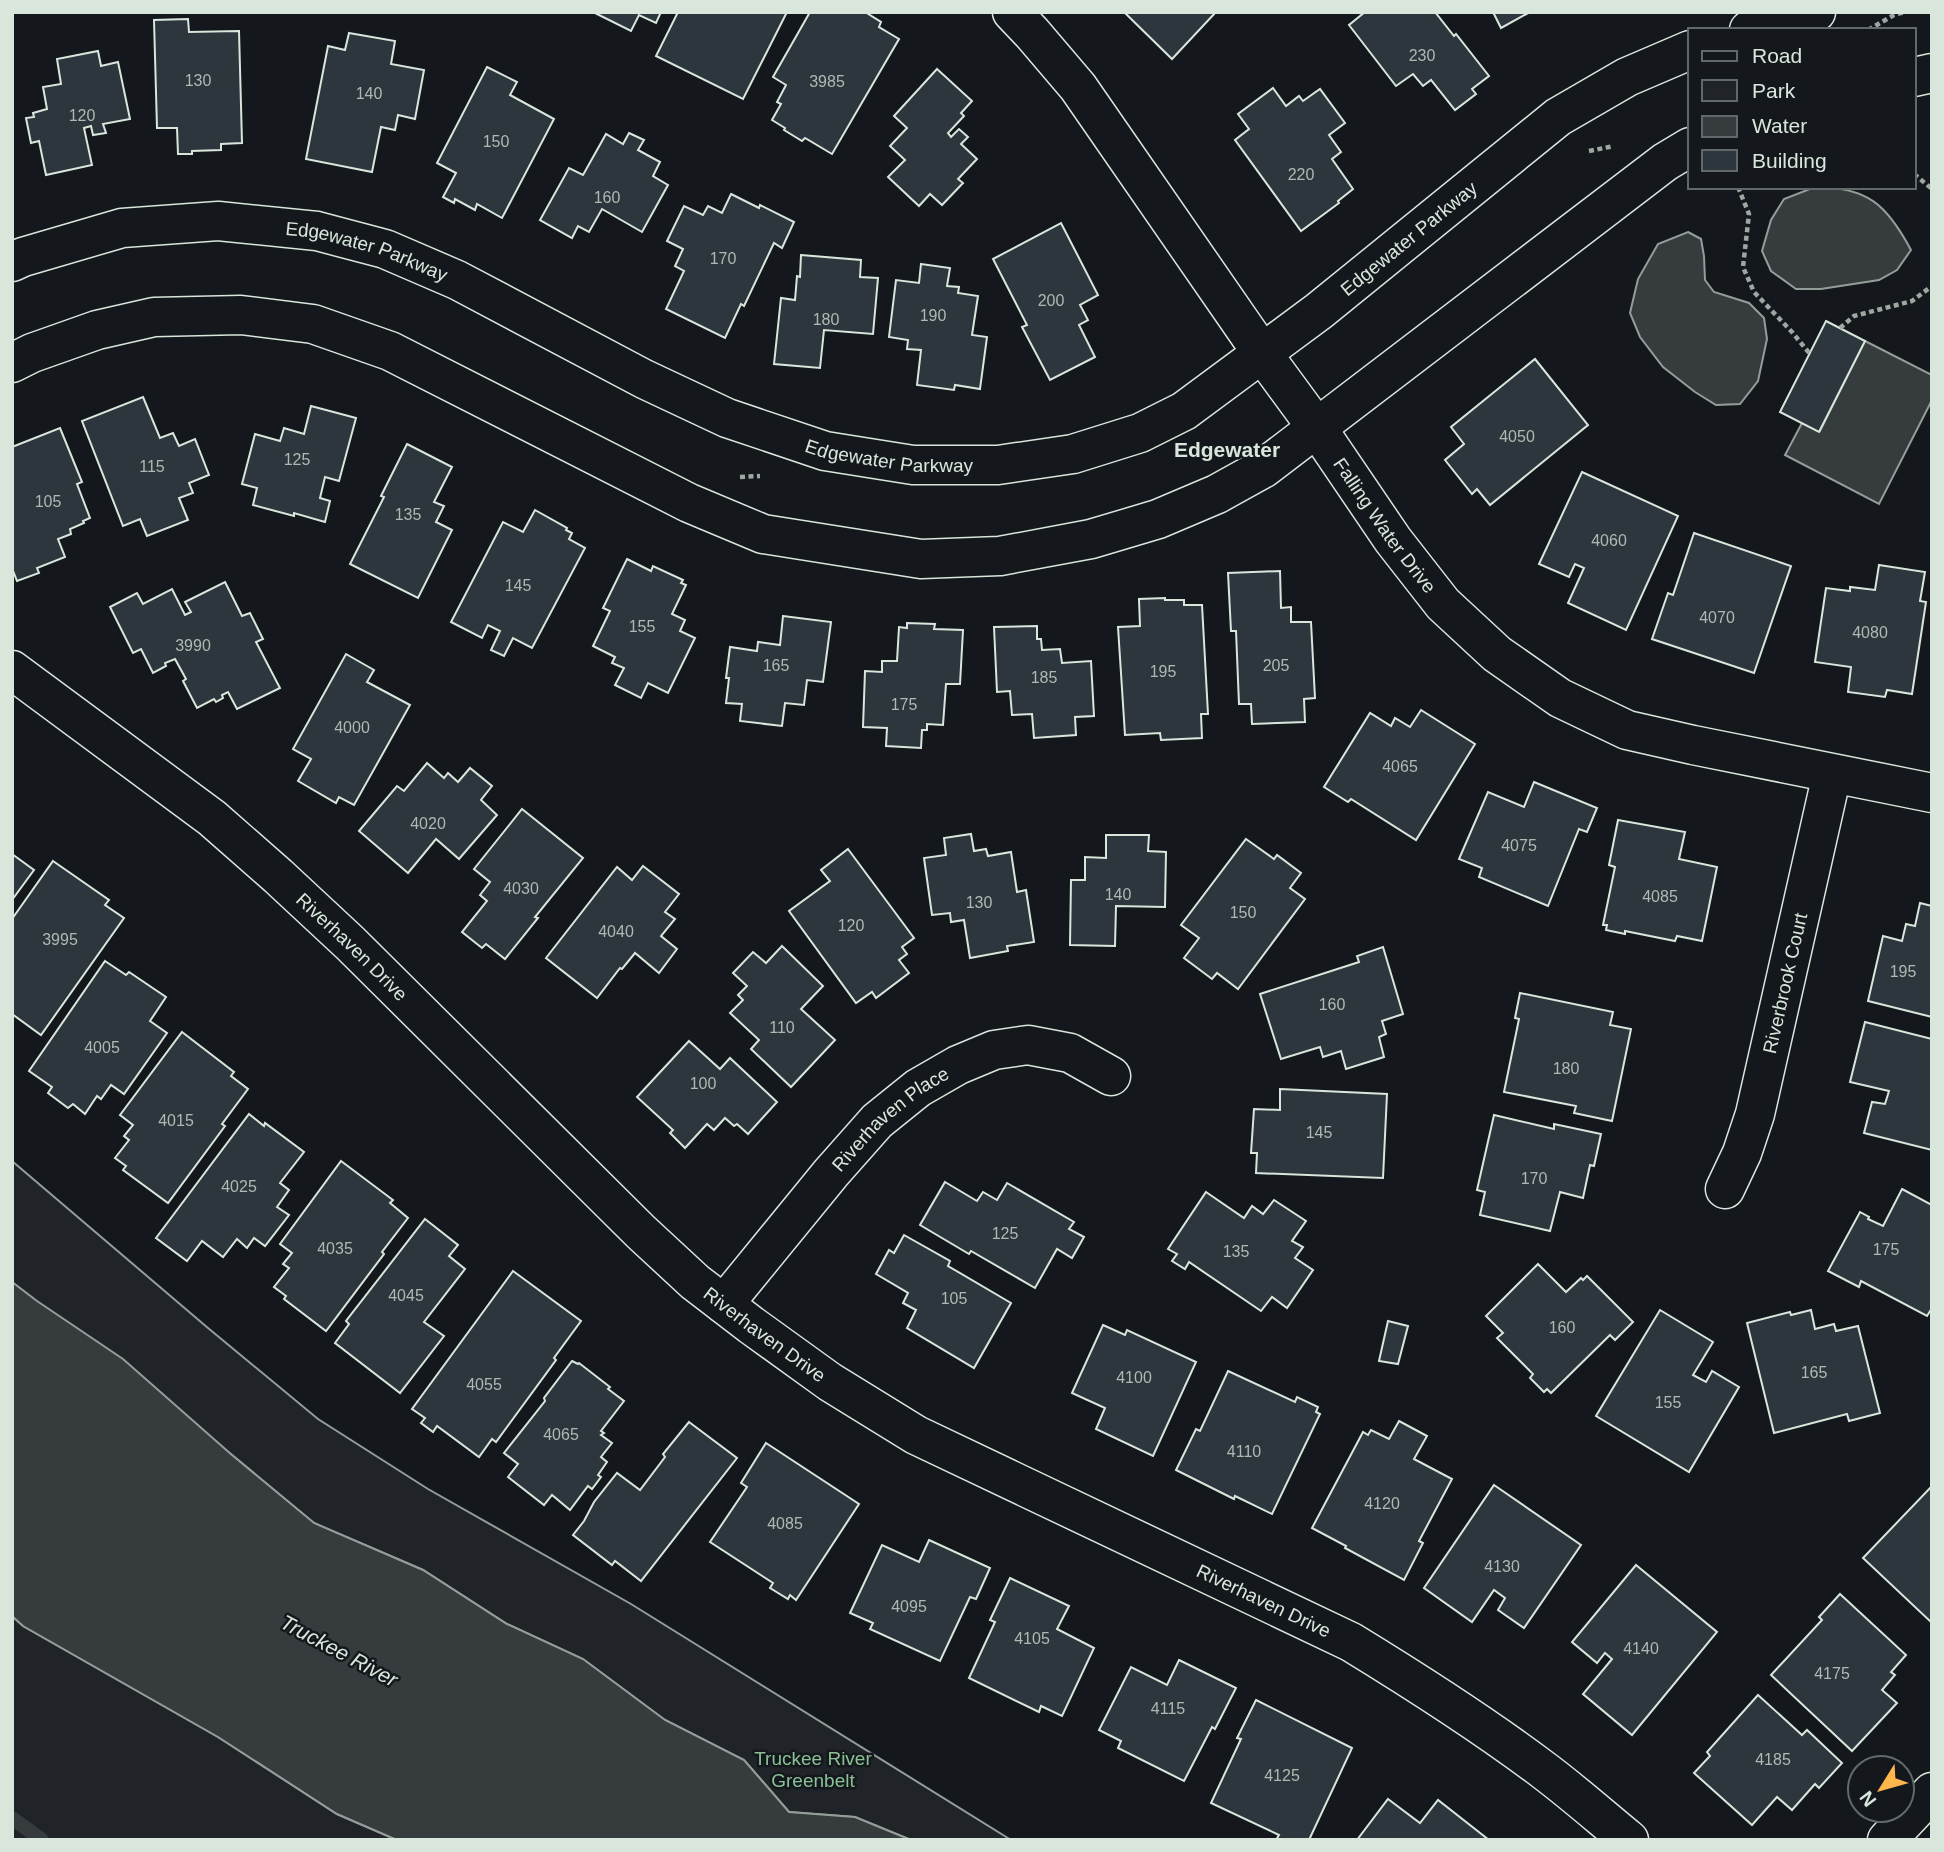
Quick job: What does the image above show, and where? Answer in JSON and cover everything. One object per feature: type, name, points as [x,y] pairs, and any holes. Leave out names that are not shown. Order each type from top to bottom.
[{"type":"street","name":"Falling Water Drive","points":[[1012,12],[1078,87],[1393,540],[1443,604],[1497,654],[1560,698],[1627,730],[1932,793]]},
{"type":"street","points":[[1756,28],[1816,12]]},
{"type":"street","name":"Edgewater Parkway","points":[[12,262],[122,228],[218,221],[317,231],[385,249],[457,280],[644,379],[727,418],[825,451],[913,465],[998,465],[1073,454],[1140,433],[1184,411],[1319,311],[1558,117],[1627,77],[1688,51]]},
{"type":"street","points":[[12,363],[97,330],[155,317],[241,315],[313,324],[390,351],[689,503],[763,534],[921,559],[1000,556],[1091,539],[1158,520],[1217,494],[1264,468],[1665,162],[1688,148]]},
{"type":"street","name":"Riverhaven Drive","points":[[12,670],[212,818],[350,943],[695,1282],[830,1382],[916,1434],[1351,1642],[1475,1721],[1547,1773],[1629,1840]]},
{"type":"street","name":"Riverbrook Court","points":[[1725,1189],[1742,1153],[1755,1114],[1832,774]]},
{"type":"street","name":"Riverhaven Place","points":[[724,1304],[877,1121],[918,1088],[958,1065],[994,1050],[1028,1045],[1070,1053],[1111,1076]]},
{"type":"street","points":[[1886,1840],[1932,1792]]},
{"type":"path","points":[[1871,28],[1905,12]]},
{"type":"path","points":[[1916,176],[1932,189]]},
{"type":"path","points":[[1739,189],[1749,214],[1743,267],[1754,292],[1810,354]]},
{"type":"path","points":[[1840,328],[1854,316],[1912,301],[1932,286]]},
{"type":"green space","name":"Truckee River Greenbelt","points":[[12,1161],[318,1419],[428,1489],[631,1604],[1011,1840],[911,1840],[855,1817],[789,1812],[744,1760],[665,1720],[583,1659],[507,1624],[423,1570],[314,1523],[12,1282]]},
{"type":"green space","points":[[12,1616],[23,1626],[218,1737],[337,1814],[397,1840],[12,1840]]},
{"type":"water","points":[[1810,189],[1838,189],[1862,195],[1884,210],[1911,250],[1897,270],[1879,280],[1821,289],[1796,289],[1771,271],[1762,251],[1771,220],[1784,199]]},
{"type":"water","points":[[1688,232],[1701,239],[1705,280],[1714,292],[1749,303],[1764,318],[1767,339],[1758,381],[1740,404],[1716,405],[1663,367],[1640,337],[1630,313],[1638,279],[1658,244]]},
{"type":"water","points":[[1865,341],[1932,375],[1932,400],[1879,504],[1785,455],[1802,423],[1820,431]]},
{"type":"water","name":"Truckee River","points":[[12,1282],[123,1359],[314,1523],[423,1570],[507,1624],[583,1659],[665,1720],[744,1760],[789,1812],[855,1817],[911,1840],[397,1840],[337,1814],[218,1737],[23,1626],[12,1616]]},
{"type":"building","points":[[593,12],[661,12],[656,23],[639,15],[631,31]]},
{"type":"building","points":[[678,12],[787,12],[743,99],[656,56]]},
{"type":"building","points":[[810,12],[865,12],[881,22],[879,27],[899,39],[832,154],[805,138],[802,141],[772,120],[781,104],[777,102],[786,85],[773,77]]},
{"type":"building","points":[[1124,12],[1216,12],[1172,59]]},
{"type":"building","points":[[1365,12],[1435,12],[1489,76],[1472,89],[1476,94],[1455,110],[1431,80],[1423,86],[1413,74],[1396,86],[1349,25]]},
{"type":"building","points":[[1493,12],[1530,12],[1501,28]]},
{"type":"building","points":[[188,19],[189,32],[239,31],[242,143],[221,144],[221,150],[178,154],[177,128],[157,128],[154,20]]},
{"type":"building","points":[[349,33],[395,41],[391,64],[424,70],[415,119],[398,115],[395,130],[381,127],[372,172],[306,159],[328,46],[345,50]]},
{"type":"building","points":[[98,51],[101,66],[118,62],[130,119],[103,124],[106,133],[93,135],[91,126],[84,128],[92,165],[46,175],[39,141],[31,143],[26,118],[34,117],[33,113],[47,109],[43,87],[61,84],[57,59]]},
{"type":"building","points":[[487,67],[517,82],[510,95],[554,119],[502,218],[477,204],[475,210],[455,199],[454,203],[443,197],[456,173],[437,163]]},
{"type":"building","points":[[937,69],[972,101],[961,113],[964,116],[948,133],[951,137],[959,129],[968,137],[961,144],[977,159],[958,179],[963,183],[942,205],[930,194],[919,206],[888,177],[905,160],[890,146],[907,128],[894,116]]},
{"type":"building","points":[[1273,88],[1286,106],[1299,96],[1303,101],[1320,89],[1345,123],[1329,135],[1341,152],[1332,159],[1353,189],[1301,231],[1235,140],[1249,129],[1238,114]]},
{"type":"building","points":[[629,133],[644,140],[638,150],[660,162],[653,176],[668,185],[642,232],[602,209],[589,232],[578,226],[572,238],[540,220],[569,168],[583,175],[606,134],[623,144]]},
{"type":"building","points":[[731,194],[794,222],[782,248],[774,243],[744,306],[741,304],[725,338],[666,309],[684,271],[675,266],[683,249],[667,241],[684,206],[703,215],[708,206],[722,213]]},
{"type":"building","points":[[1061,223],[1098,295],[1080,305],[1088,320],[1079,325],[1095,357],[1050,380],[1022,327],[1027,325],[993,259]]},
{"type":"building","points":[[801,255],[861,260],[860,277],[878,278],[873,334],[824,330],[820,368],[774,364],[781,298],[795,300]]},
{"type":"building","points":[[921,264],[950,268],[947,286],[959,287],[958,293],[978,296],[972,335],[987,337],[980,389],[955,385],[954,390],[917,385],[921,350],[907,349],[908,340],[889,337],[896,280],[919,283]]},
{"type":"building","points":[[1826,321],[1865,341],[1819,432],[1780,412]]},
{"type":"building","points":[[1535,359],[1588,425],[1490,505],[1477,489],[1472,494],[1445,460],[1464,444],[1451,427]]},
{"type":"building","points":[[143,397],[160,438],[173,433],[179,446],[195,439],[209,475],[189,483],[193,493],[179,498],[188,520],[147,536],[140,519],[123,526],[82,421]]},
{"type":"building","points":[[311,406],[356,418],[339,481],[325,477],[320,498],[330,501],[325,522],[253,505],[257,488],[242,484],[255,434],[280,441],[284,428],[304,434]]},
{"type":"building","points":[[60,428],[82,482],[77,484],[90,518],[70,529],[71,534],[58,539],[65,557],[37,568],[39,573],[17,581],[12,568],[12,447]]},
{"type":"building","points":[[407,444],[452,467],[434,502],[444,506],[436,522],[452,530],[418,598],[350,564]]},
{"type":"building","points":[[1582,472],[1678,516],[1626,630],[1568,603],[1584,568],[1575,564],[1569,577],[1539,564]]},
{"type":"building","points":[[535,510],[567,528],[566,530],[572,533],[569,539],[585,548],[532,648],[513,638],[504,656],[491,650],[500,631],[488,625],[482,638],[451,622],[503,522],[523,532]]},
{"type":"building","points":[[1694,533],[1791,566],[1754,673],[1652,639],[1668,593],[1673,595]]},
{"type":"building","points":[[627,559],[651,571],[653,566],[683,580],[681,583],[686,585],[672,614],[685,620],[680,631],[695,638],[668,693],[648,683],[641,698],[615,685],[624,668],[612,663],[615,657],[593,646],[610,611],[603,608]]},
{"type":"building","points":[[1879,565],[1925,572],[1920,601],[1926,602],[1912,694],[1887,690],[1885,697],[1848,692],[1851,667],[1815,662],[1826,588],[1875,590]]},
{"type":"building","points":[[1280,571],[1281,608],[1291,607],[1291,622],[1311,622],[1315,698],[1304,699],[1305,722],[1252,724],[1251,704],[1239,704],[1236,631],[1231,631],[1228,573]]},
{"type":"building","points":[[225,582],[242,616],[250,613],[263,639],[256,642],[280,688],[237,709],[228,692],[216,702],[214,699],[197,708],[175,659],[153,673],[141,649],[133,653],[110,607],[137,593],[143,604],[172,589],[185,615],[191,612],[185,602]]},
{"type":"building","points":[[1139,599],[1184,600],[1184,605],[1202,605],[1208,714],[1201,714],[1202,738],[1161,740],[1160,733],[1125,735],[1118,627],[1140,626]]},
{"type":"building","points":[[783,616],[831,622],[823,682],[807,680],[804,705],[785,703],[782,726],[740,721],[742,704],[726,703],[730,647],[757,651],[758,642],[780,645]]},
{"type":"building","points":[[907,623],[935,624],[934,629],[963,630],[960,684],[946,684],[943,725],[927,724],[927,730],[922,730],[921,748],[886,746],[887,728],[863,727],[865,671],[882,672],[882,661],[897,661],[899,627],[907,628]]},
{"type":"building","points":[[1037,626],[1037,639],[1041,639],[1042,650],[1060,649],[1062,663],[1091,661],[1094,716],[1075,717],[1076,735],[1034,738],[1032,714],[1012,715],[1010,691],[997,692],[994,627]]},
{"type":"building","points":[[346,654],[374,670],[367,682],[410,705],[354,805],[339,797],[336,803],[298,781],[311,759],[293,749]]},
{"type":"building","points":[[1421,710],[1475,744],[1416,840],[1351,799],[1348,802],[1324,787],[1370,713],[1391,726],[1395,718],[1410,727]]},
{"type":"building","points":[[427,763],[444,778],[448,773],[458,782],[470,768],[492,786],[481,800],[497,815],[459,859],[436,839],[408,873],[359,831],[397,786],[404,791]]},
{"type":"building","points":[[1534,782],[1597,808],[1587,832],[1579,829],[1548,906],[1479,877],[1482,868],[1459,859],[1488,792],[1524,807]]},
{"type":"building","points":[[522,809],[583,858],[505,959],[486,944],[482,948],[462,932],[487,901],[480,895],[490,882],[474,869]]},
{"type":"building","points":[[1618,820],[1685,832],[1679,859],[1717,867],[1702,941],[1677,936],[1675,941],[1606,930],[1607,925],[1603,925],[1615,867],[1609,865]]},
{"type":"building","points":[[971,834],[974,851],[986,849],[988,856],[1011,852],[1017,892],[1026,890],[1034,942],[1007,946],[1008,951],[970,958],[964,920],[951,922],[950,913],[932,915],[924,858],[946,855],[944,838]]},
{"type":"building","points":[[1106,835],[1149,835],[1148,851],[1166,852],[1165,907],[1116,906],[1115,946],[1070,945],[1071,880],[1085,880],[1085,857],[1106,858]]},
{"type":"building","points":[[1246,839],[1274,859],[1277,855],[1301,873],[1290,888],[1305,899],[1238,989],[1217,973],[1212,979],[1184,958],[1199,938],[1181,925]]},
{"type":"building","points":[[848,849],[914,938],[902,947],[907,954],[899,960],[909,973],[876,998],[872,992],[856,1003],[789,911],[830,881],[821,870]]},
{"type":"building","points":[[12,854],[34,870],[12,900]]},
{"type":"building","points":[[53,861],[109,900],[105,905],[124,918],[41,1035],[12,1014],[12,919]]},
{"type":"building","points":[[643,866],[679,894],[665,912],[675,919],[661,936],[677,949],[659,973],[635,953],[597,998],[546,958],[617,867],[632,880]]},
{"type":"building","points":[[1920,903],[1932,906],[1932,1017],[1868,1001],[1883,936],[1902,941],[1906,924],[1915,926]]},
{"type":"building","points":[[782,946],[823,986],[801,1009],[835,1040],[791,1087],[751,1049],[759,1040],[730,1013],[743,1000],[738,995],[747,986],[733,973],[753,952],[766,963]]},
{"type":"building","points":[[1383,947],[1403,1014],[1382,1021],[1386,1034],[1379,1037],[1384,1057],[1346,1069],[1341,1051],[1323,1057],[1320,1047],[1281,1059],[1260,994],[1359,962],[1357,956]]},
{"type":"building","points":[[105,961],[126,975],[129,972],[166,997],[150,1021],[167,1033],[124,1094],[111,1085],[101,1099],[97,1096],[85,1114],[73,1104],[68,1108],[48,1093],[52,1087],[29,1071]]},
{"type":"building","points":[[1520,993],[1613,1012],[1610,1025],[1631,1029],[1612,1121],[1574,1113],[1576,1106],[1504,1092],[1519,1019],[1515,1018]]},
{"type":"building","points":[[1865,1022],[1932,1039],[1932,1150],[1864,1133],[1872,1102],[1885,1104],[1889,1091],[1850,1082]]},
{"type":"building","points":[[182,1032],[234,1072],[231,1076],[248,1089],[222,1124],[225,1126],[168,1203],[123,1170],[126,1166],[115,1158],[129,1140],[124,1136],[133,1125],[120,1115]]},
{"type":"building","points":[[689,1041],[720,1069],[730,1058],[777,1102],[748,1134],[725,1118],[714,1130],[707,1124],[685,1148],[670,1133],[673,1130],[637,1097]]},
{"type":"building","points":[[1280,1089],[1387,1094],[1383,1178],[1256,1173],[1257,1153],[1251,1153],[1254,1109],[1280,1110]]},
{"type":"building","points":[[249,1114],[304,1152],[280,1183],[289,1190],[277,1207],[289,1215],[265,1246],[254,1238],[247,1248],[237,1239],[223,1257],[202,1241],[187,1261],[156,1238]]},
{"type":"building","points":[[1494,1115],[1554,1129],[1554,1124],[1601,1134],[1594,1166],[1590,1165],[1583,1198],[1560,1192],[1550,1231],[1480,1215],[1485,1192],[1477,1190]]},
{"type":"building","points":[[341,1161],[393,1200],[390,1203],[408,1218],[326,1331],[284,1299],[286,1296],[274,1287],[289,1268],[283,1264],[292,1253],[280,1244]]},
{"type":"building","points":[[945,1182],[977,1201],[983,1192],[997,1200],[1007,1183],[1074,1222],[1069,1229],[1084,1237],[1072,1258],[1057,1249],[1035,1288],[920,1225]]},
{"type":"building","points":[[1902,1189],[1932,1205],[1932,1308],[1927,1316],[1861,1281],[1859,1287],[1828,1271],[1860,1212],[1883,1226]]},
{"type":"building","points":[[1206,1192],[1244,1218],[1252,1206],[1263,1214],[1274,1200],[1306,1221],[1292,1241],[1303,1247],[1295,1258],[1313,1270],[1287,1308],[1272,1297],[1261,1311],[1189,1262],[1185,1269],[1172,1261],[1177,1254],[1168,1249]]},
{"type":"building","points":[[425,1219],[458,1245],[449,1256],[465,1269],[424,1322],[444,1336],[400,1393],[335,1343],[349,1324],[346,1321]]},
{"type":"building","points":[[904,1235],[950,1261],[948,1266],[1011,1303],[974,1368],[907,1328],[916,1310],[903,1303],[908,1293],[876,1274],[889,1250],[894,1253]]},
{"type":"building","points":[[1538,1264],[1566,1292],[1587,1276],[1633,1322],[1615,1340],[1610,1335],[1551,1393],[1547,1389],[1544,1392],[1530,1378],[1533,1374],[1497,1338],[1503,1333],[1486,1316]]},
{"type":"building","points":[[513,1271],[581,1321],[496,1442],[492,1439],[479,1457],[437,1426],[433,1432],[421,1423],[425,1418],[412,1409]]},
{"type":"building","points":[[1660,1310],[1713,1342],[1693,1375],[1706,1382],[1712,1371],[1739,1387],[1689,1472],[1596,1416]]},
{"type":"building","points":[[1811,1310],[1815,1329],[1834,1324],[1836,1331],[1858,1326],[1880,1413],[1849,1421],[1847,1414],[1774,1433],[1747,1323],[1790,1312],[1791,1315]]},
{"type":"building","points":[[1388,1321],[1408,1326],[1398,1364],[1379,1361]]},
{"type":"building","points":[[1103,1325],[1125,1335],[1127,1330],[1196,1362],[1153,1456],[1096,1429],[1105,1408],[1072,1393]]},
{"type":"building","points":[[572,1361],[579,1363],[624,1401],[601,1431],[604,1433],[601,1435],[612,1443],[601,1457],[607,1462],[598,1475],[601,1477],[592,1489],[588,1486],[570,1510],[552,1495],[544,1505],[508,1477],[518,1464],[504,1453]]},
{"type":"building","points":[[1228,1371],[1295,1402],[1297,1397],[1318,1407],[1316,1412],[1320,1414],[1272,1514],[1235,1496],[1234,1499],[1176,1470],[1196,1429],[1200,1431]]},
{"type":"building","points":[[1399,1421],[1427,1436],[1414,1459],[1452,1479],[1419,1541],[1423,1543],[1404,1580],[1312,1528],[1363,1432],[1368,1435],[1371,1430],[1389,1439]]},
{"type":"building","points":[[689,1422],[737,1458],[641,1581],[615,1561],[612,1565],[573,1535],[617,1473],[640,1490],[665,1457],[663,1454]]},
{"type":"building","points":[[766,1443],[859,1504],[796,1600],[790,1595],[788,1599],[770,1588],[773,1583],[710,1542],[747,1487],[741,1483]]},
{"type":"building","points":[[1494,1485],[1581,1545],[1524,1628],[1498,1610],[1505,1598],[1494,1590],[1472,1622],[1424,1588]]},
{"type":"building","points":[[1932,1486],[1932,1623],[1863,1558]]},
{"type":"building","points":[[929,1540],[990,1568],[976,1599],[970,1597],[940,1661],[870,1629],[873,1623],[850,1613],[882,1545],[919,1562]]},
{"type":"building","points":[[1636,1565],[1717,1632],[1632,1735],[1583,1694],[1612,1659],[1605,1653],[1597,1663],[1572,1642]]},
{"type":"building","points":[[1010,1578],[1069,1606],[1057,1629],[1094,1648],[1062,1716],[1041,1706],[1039,1712],[969,1678],[995,1622],[990,1620]]},
{"type":"building","points":[[1840,1594],[1906,1655],[1891,1672],[1895,1675],[1882,1690],[1897,1703],[1852,1751],[1771,1675],[1822,1620],[1819,1617]]},
{"type":"building","points":[[1179,1660],[1236,1688],[1184,1781],[1118,1748],[1121,1741],[1099,1730],[1131,1667],[1167,1685]]},
{"type":"building","points":[[1758,1695],[1802,1735],[1807,1730],[1842,1763],[1819,1788],[1815,1784],[1792,1810],[1777,1797],[1752,1825],[1694,1773],[1710,1756],[1707,1752]]},
{"type":"building","points":[[1256,1700],[1352,1748],[1309,1840],[1276,1840],[1279,1835],[1211,1803],[1241,1739],[1237,1738]]},
{"type":"building","points":[[1388,1799],[1420,1823],[1438,1800],[1489,1840],[1357,1840]]},
{"type":"waterway","points":[[12,1818],[42,1840]]},
{"type":"district","name":"Edgewater","points":[[1227,450]]}]
